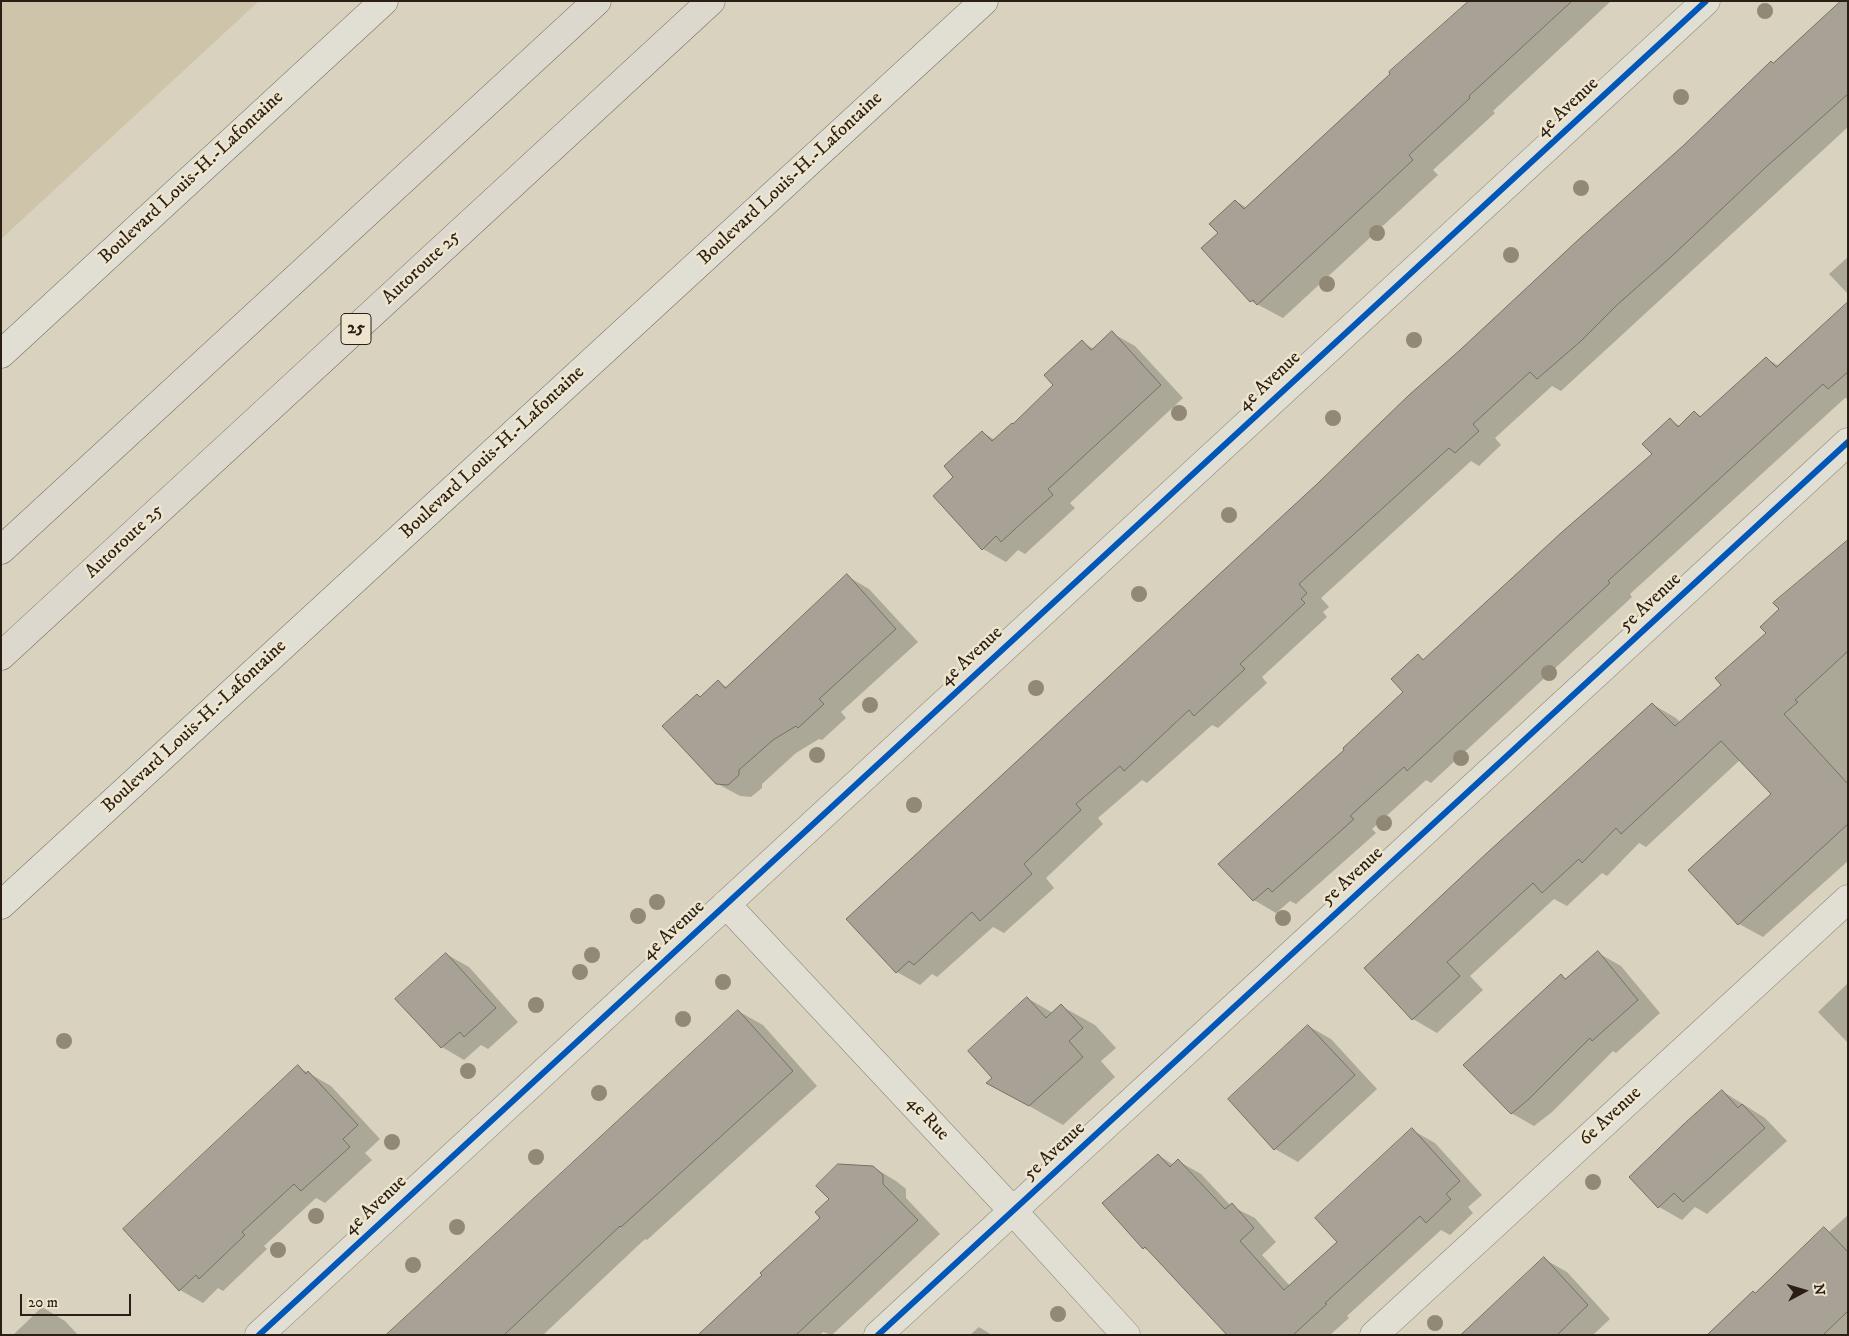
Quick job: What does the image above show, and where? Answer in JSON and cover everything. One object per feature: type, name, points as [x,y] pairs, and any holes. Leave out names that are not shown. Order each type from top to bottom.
[{"type":"highway","points":[[1,550],[597,1]]},
{"type":"highway","name":"Autoroute 25","points":[[1,656],[711,1]]},
{"type":"street","name":"Boulevard Louis-H.-Lafontaine","points":[[1,354],[384,1]]},
{"type":"street","name":"Boulevard Louis-H.-Lafontaine","points":[[1,905],[984,1]]},
{"type":"street","name":"4e Avenue","points":[[259,1335],[1706,1]]},
{"type":"street","name":"5e Avenue","points":[[878,1335],[1848,442]]},
{"type":"street","name":"6e Avenue","points":[[1374,1335],[1848,899]]},
{"type":"street","name":"4e Rue","points":[[726,904],[1013,1211],[1126,1335]]},
{"type":"shaded area","points":[[1,1],[259,1],[1,239]]},
{"type":"building","points":[[1469,1],[1572,1],[1469,96],[1470,98],[1409,155],[1413,160],[1257,305],[1253,300],[1250,302],[1201,248],[1218,233],[1209,224],[1235,200],[1244,209],[1390,74],[1389,72]]},
{"type":"building","points":[[1841,1],[1848,1],[1848,94],[1765,168],[1617,305],[1581,341],[1537,379],[1530,372],[1473,424],[1479,431],[1455,453],[1449,448],[1299,584],[1307,593],[1301,599],[1305,603],[1240,664],[1245,669],[1194,716],[1189,710],[1124,771],[1120,766],[1076,804],[1081,810],[1024,864],[1032,874],[980,921],[972,912],[914,965],[909,961],[896,973],[846,919],[1317,484],[1409,395],[1684,145],[1771,61],[1773,63]]},
{"type":"building","points":[[1848,302],[1848,372],[1828,389],[1823,384],[1608,581],[1610,583],[1407,771],[1404,767],[1350,816],[1354,819],[1272,892],[1268,888],[1253,901],[1218,864],[1344,750],[1343,748],[1403,692],[1391,679],[1418,654],[1423,660],[1562,532],[1652,454],[1642,444],[1670,418],[1678,427],[1694,411],[1700,417],[1766,357],[1776,367]]},
{"type":"building","points":[[1112,331],[1161,385],[1048,489],[1053,495],[1001,542],[996,536],[982,550],[933,496],[953,477],[944,466],[982,431],[992,441],[1013,424],[1053,385],[1044,375],[1082,340],[1091,350]]},
{"type":"building","points":[[1848,540],[1848,651],[1795,700],[1798,702],[1784,714],[1848,784],[1848,824],[1738,925],[1688,870],[1771,794],[1721,741],[1621,834],[1616,828],[1582,863],[1579,859],[1542,893],[1533,883],[1447,962],[1460,976],[1412,1020],[1364,968],[1652,703],[1675,726],[1721,685],[1715,678],[1766,633],[1760,627],[1779,609],[1773,603]]},
{"type":"building","points":[[847,574],[896,629],[819,699],[824,704],[798,728],[796,726],[773,740],[739,770],[739,775],[728,785],[716,784],[662,726],[697,694],[700,697],[718,680],[725,688]]},
{"type":"building","points":[[1598,951],[1638,1000],[1592,1041],[1590,1038],[1529,1099],[1511,1114],[1463,1065],[1561,974],[1565,979]]},
{"type":"building","points":[[446,953],[496,1008],[464,1037],[460,1032],[441,1048],[395,999]]},
{"type":"building","points":[[1027,997],[1046,1018],[1061,1004],[1083,1028],[1069,1041],[1083,1057],[1029,1106],[986,1083],[992,1078],[968,1051]]},
{"type":"building","points":[[738,1010],[793,1071],[620,1226],[504,1335],[386,1335]]},
{"type":"building","points":[[1308,1025],[1355,1075],[1274,1150],[1228,1099]]},
{"type":"building","points":[[298,1065],[306,1074],[308,1071],[358,1125],[343,1139],[350,1147],[301,1191],[294,1184],[242,1232],[245,1235],[199,1279],[196,1275],[179,1291],[123,1229]]},
{"type":"building","points":[[1722,1090],[1738,1108],[1742,1104],[1765,1128],[1683,1202],[1674,1193],[1658,1208],[1629,1177]]},
{"type":"building","points":[[1412,1128],[1460,1181],[1446,1194],[1451,1199],[1426,1223],[1420,1216],[1293,1335],[1227,1335],[1145,1247],[1143,1249],[1102,1203],[1158,1154],[1170,1167],[1178,1159],[1225,1209],[1232,1203],[1254,1228],[1240,1241],[1284,1290],[1337,1242],[1315,1218]]},
{"type":"building","points":[[838,1164],[873,1166],[883,1175],[883,1184],[918,1220],[796,1335],[698,1335],[762,1275],[760,1273],[820,1218],[815,1212],[829,1199],[816,1186]]},
{"type":"building","points":[[1824,1227],[1848,1252],[1848,1311],[1823,1335],[1707,1335],[1753,1291],[1755,1293]]},
{"type":"building","points":[[1544,1257],[1588,1305],[1557,1335],[1461,1335]]},
{"type":"cycle path","points":[[259,1335],[1706,1]]},
{"type":"cycle path","points":[[878,1335],[1848,442]]}]
